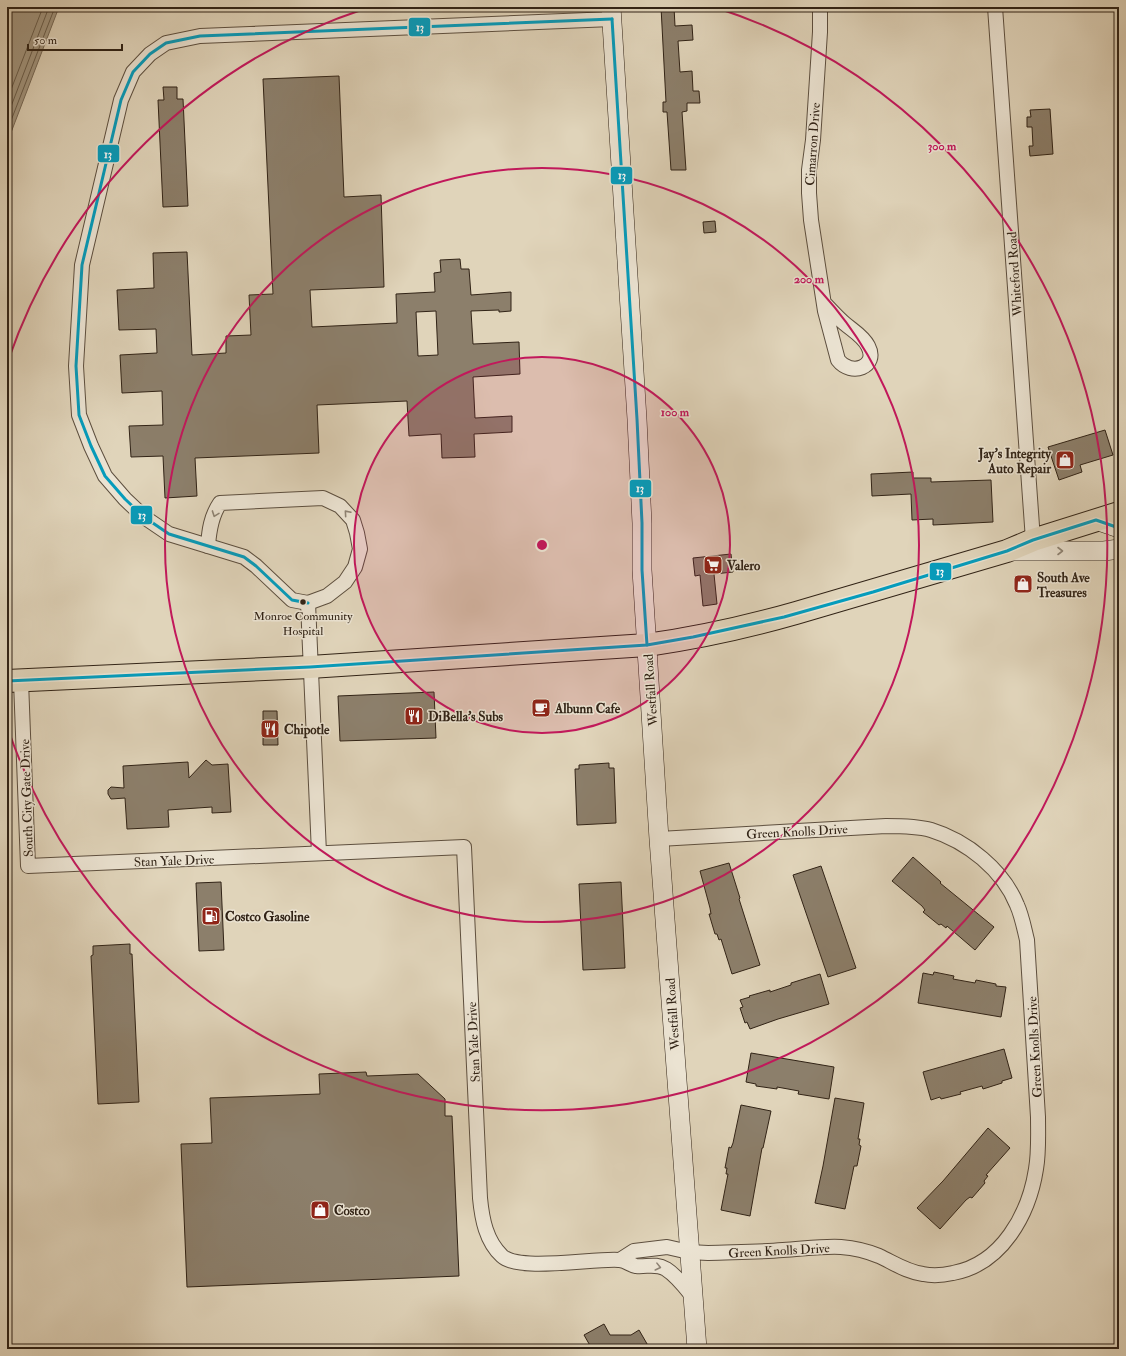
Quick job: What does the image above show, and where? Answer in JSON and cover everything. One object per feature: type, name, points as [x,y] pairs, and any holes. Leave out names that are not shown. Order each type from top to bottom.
[{"type":"main road","points":[[14,681],[310,667],[647,645],[679,640],[764,622],[1007,551],[1033,540],[1119,513]]},
{"type":"street","name":"Cimarron Drive","points":[[820,7],[820,32],[814,126],[809,170],[809,193],[811,220],[824,303]]},
{"type":"street","name":"Whiteford Road","points":[[995,7],[1033,540]]},
{"type":"street","points":[[208,546],[209,532],[215,511],[220,504],[323,498],[340,506],[353,520],[358,533],[360,549],[355,567],[345,582],[327,596],[308,603],[292,600],[256,566],[244,557],[208,546],[169,534],[144,517],[125,499],[105,476],[91,446],[79,414],[77,351],[82,265],[101,178],[121,100],[133,72],[150,54],[166,43],[200,36],[612,13]]},
{"type":"street","name":"Westfall Road","points":[[612,13],[637,419],[642,523],[642,570],[659,839],[697,1349]]},
{"type":"street","points":[[1096,520],[1119,528]]},
{"type":"street","points":[[1007,551],[1104,551],[1119,549]]},
{"type":"street","points":[[308,603],[319,853]]},
{"type":"street","name":"South City Gate Drive","points":[[14,681],[28,866]]},
{"type":"street","name":"Green Knolls Drive","points":[[659,839],[886,826],[907,826],[930,830],[950,838],[973,851],[992,867],[1007,885],[1017,903],[1023,920],[1029,961],[1038,1117],[1037,1168],[1031,1194],[1022,1216],[994,1254],[977,1265],[960,1272],[942,1275],[925,1275],[909,1271],[867,1252],[841,1247],[689,1252]]},
{"type":"street","name":"Stan Yale Drive","points":[[28,866],[464,847],[480,1198],[482,1218],[489,1239],[503,1257],[520,1263],[546,1264],[620,1260],[636,1266],[654,1265],[665,1269],[678,1279],[693,1297]]},
{"type":"street","name":"Stan Yale Drive","points":[[620,1260],[634,1251],[667,1247],[689,1252]]},
{"type":"water","points":[[7,7],[59,7],[7,143]]},
{"type":"building","points":[[661,7],[674,7],[675,26],[692,25],[693,40],[678,41],[680,72],[692,71],[693,91],[699,91],[700,103],[687,103],[687,111],[682,112],[686,170],[671,170],[667,112],[663,112],[663,102],[666,102]]},
{"type":"building","points":[[339,76],[344,197],[381,195],[384,287],[310,290],[312,327],[397,323],[396,294],[435,292],[434,273],[441,272],[440,260],[460,259],[461,269],[469,269],[471,295],[511,292],[511,311],[471,311],[473,344],[519,342],[520,374],[473,377],[475,418],[512,416],[512,432],[474,434],[475,457],[442,458],[441,434],[409,436],[407,401],[317,405],[319,453],[195,458],[197,496],[165,498],[163,456],[131,457],[129,426],[163,425],[162,391],[122,393],[120,355],[157,353],[156,329],[119,330],[117,290],[154,288],[153,253],[187,252],[192,355],[226,353],[226,336],[251,335],[249,295],[273,294],[263,79]],"holes":[[[436,311],[438,355],[418,356],[416,312]]]},
{"type":"building","points":[[163,87],[177,87],[177,99],[183,99],[188,206],[163,207],[158,100],[164,100]]},
{"type":"building","points":[[1050,109],[1053,154],[1030,156],[1029,146],[1033,146],[1032,127],[1027,127],[1027,117],[1031,117],[1030,110]]},
{"type":"building","points":[[715,221],[716,232],[704,233],[703,222]]},
{"type":"building","points":[[1105,430],[1113,455],[1080,465],[1082,472],[1059,480],[1048,447]]},
{"type":"building","points":[[913,472],[913,478],[931,478],[931,482],[991,480],[993,522],[933,525],[933,519],[912,520],[911,494],[872,496],[871,474]]},
{"type":"building","name":"Valero","points":[[731,554],[733,572],[714,574],[717,604],[703,606],[700,575],[695,576],[693,558]]},
{"type":"building","points":[[434,692],[436,738],[340,741],[338,696]]},
{"type":"building","name":"Chipotle","points":[[263,711],[277,711],[278,745],[263,745]]},
{"type":"building","points":[[206,760],[212,765],[228,764],[231,812],[212,813],[212,807],[168,810],[169,827],[127,829],[125,798],[111,799],[108,794],[108,790],[111,787],[124,788],[123,766],[188,762],[189,778]]},
{"type":"building","points":[[609,763],[609,768],[614,768],[616,823],[577,825],[575,769],[579,769],[579,765]]},
{"type":"building","points":[[913,857],[941,882],[940,883],[994,927],[975,950],[947,926],[946,928],[941,924],[939,925],[923,912],[925,910],[922,906],[892,881]]},
{"type":"building","points":[[729,863],[760,965],[732,974],[721,939],[719,940],[717,934],[715,934],[709,914],[711,914],[710,908],[700,871]]},
{"type":"building","points":[[821,866],[856,968],[828,977],[793,875]]},
{"type":"building","points":[[221,882],[224,950],[199,951],[196,883]]},
{"type":"building","points":[[621,882],[625,968],[583,970],[579,884]]},
{"type":"building","points":[[130,944],[130,954],[132,954],[139,1102],[98,1104],[91,956],[93,955],[93,946]]},
{"type":"building","points":[[934,972],[954,976],[953,979],[975,983],[976,980],[996,984],[996,986],[1006,987],[1001,1017],[918,1003],[923,973],[933,975]]},
{"type":"building","points":[[820,974],[829,1004],[750,1029],[747,1022],[745,1023],[740,1008],[743,1007],[740,1000],[770,990],[770,992],[791,985],[791,983]]},
{"type":"building","points":[[1004,1049],[1012,1078],[983,1089],[982,1086],[960,1092],[961,1094],[931,1100],[923,1072]]},
{"type":"building","points":[[751,1053],[834,1067],[829,1099],[798,1094],[799,1091],[777,1087],[777,1089],[756,1086],[756,1084],[746,1082]]},
{"type":"building","name":"Costco","points":[[366,1072],[367,1076],[418,1074],[445,1099],[445,1116],[452,1116],[459,1276],[187,1287],[181,1144],[212,1143],[210,1098],[320,1094],[319,1074]]},
{"type":"building","points":[[835,1098],[864,1103],[858,1139],[860,1139],[859,1145],[861,1146],[857,1166],[854,1166],[845,1209],[815,1203]]},
{"type":"building","points":[[741,1105],[771,1111],[762,1148],[750,1216],[721,1210],[728,1174],[726,1174],[727,1168],[725,1168],[729,1147],[731,1148],[733,1143]]},
{"type":"building","points":[[988,1128],[1010,1148],[986,1175],[988,1176],[984,1181],[985,1183],[972,1198],[970,1197],[966,1200],[940,1229],[917,1208],[943,1181]]},
{"type":"building","points":[[604,1324],[610,1335],[631,1335],[639,1330],[650,1349],[592,1349],[584,1335]]},
{"type":"transit line","name":"13","points":[[612,19],[637,419],[642,523],[642,570],[647,645]]},
{"type":"transit line","name":"13","points":[[308,603],[292,600],[256,566],[244,557],[169,534],[144,517],[125,499],[105,476],[79,415],[76,366],[82,265],[121,100],[133,72],[150,54],[166,43],[200,36],[612,19]]},
{"type":"transit line","name":"13","points":[[7,681],[310,667],[647,645],[693,637],[784,617],[873,592],[1007,551],[1033,540],[1096,520],[1119,528]]},
{"type":"place","name":"Jay's Integrity Auto Repair","points":[[1065,460]]},
{"type":"place","name":"Valero","points":[[713,565]]},
{"type":"place","name":"South Ave Treasures","points":[[1023,584]]},
{"type":"place","name":"Monroe Community Hospital","points":[[303,602]]},
{"type":"place","name":"Albunn Cafe","points":[[541,708]]},
{"type":"place","name":"DiBella's Subs","points":[[414,716]]},
{"type":"place","name":"Chipotle","points":[[270,729]]},
{"type":"place","name":"Costco Gasoline","points":[[211,916]]},
{"type":"place","name":"Costco","points":[[320,1210]]}]
